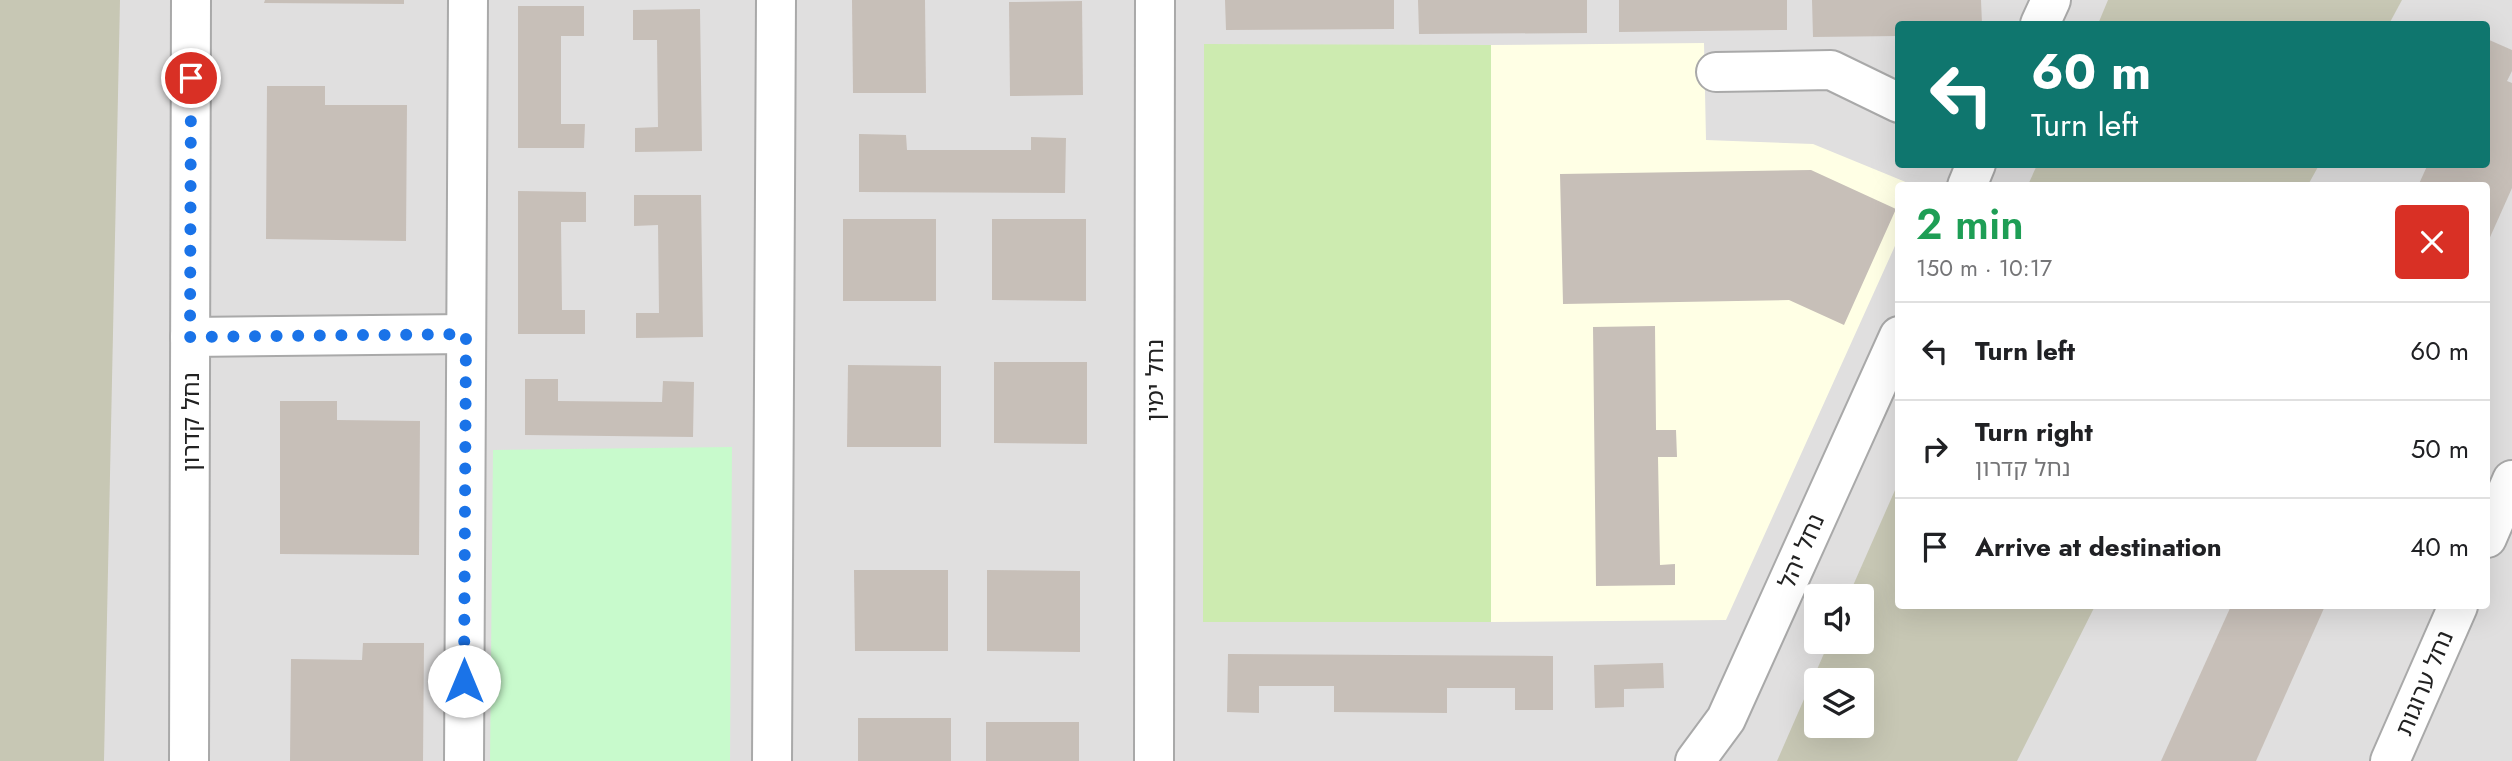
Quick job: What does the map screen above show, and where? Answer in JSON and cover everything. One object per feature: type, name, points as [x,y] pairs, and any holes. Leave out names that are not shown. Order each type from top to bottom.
[{"type":"street","name":"נחל קדרון","points":[[189,761],[191,0]]},
{"type":"street","points":[[464,761],[468,0]]},
{"type":"street","points":[[772,761],[776,0]]},
{"type":"street","name":"נחל ימין","points":[[1154,761],[1155,0]]},
{"type":"street","points":[[2041,21],[2051,0]]},
{"type":"street","points":[[1716,72],[1831,70],[1895,101]]},
{"type":"street","points":[[190,337],[466,334]]},
{"type":"street","name":"נחל יהל","points":[[1695,761],[1726,719],[1895,345]]},
{"type":"street","points":[[2490,531],[2512,480]]},
{"type":"street","name":"נחל ערוגות","points":[[2390,761],[2457,609]]},
{"type":"shaded area","points":[[0,0],[2512,0],[2512,761],[0,761]]},
{"type":"shaded area","points":[[0,0],[120,0],[104,761],[0,761]]},
{"type":"shaded area","points":[[2108,0],[2402,0],[2391,21],[2099,21]]},
{"type":"shaded area","points":[[1704,43],[1706,140],[1813,144],[1906,182],[1895,182],[1895,246],[1726,620],[1491,622],[1491,45]]},
{"type":"shaded area","points":[[2035,168],[2317,168],[2310,182],[2029,182]]},
{"type":"shaded area","points":[[1895,490],[1895,609],[2093,609],[2017,761],[1777,761],[1804,699],[1804,738],[1874,738],[1874,668],[1818,668],[1824,654],[1874,654],[1874,584],[1854,584]]},
{"type":"green space","points":[[1204,44],[1491,45],[1491,622],[1203,622]]},
{"type":"green space","points":[[732,447],[730,761],[490,761],[493,450]]},
{"type":"building","points":[[265,0],[404,0],[404,4],[264,3]]},
{"type":"building","points":[[852,0],[925,0],[926,93],[853,93]]},
{"type":"building","points":[[1225,0],[1394,0],[1394,29],[1226,30]]},
{"type":"building","points":[[1418,0],[1587,0],[1587,33],[1419,34]]},
{"type":"building","points":[[1619,0],[1787,0],[1787,30],[1619,32]]},
{"type":"building","points":[[1812,0],[1981,0],[1982,21],[1895,21],[1895,36],[1813,37]]},
{"type":"building","points":[[1082,1],[1083,95],[1010,96],[1009,2]]},
{"type":"building","points":[[518,6],[584,6],[584,36],[561,36],[561,124],[585,124],[584,148],[518,148]]},
{"type":"building","points":[[700,9],[702,151],[635,152],[635,128],[658,127],[657,40],[633,40],[633,10]]},
{"type":"building","points":[[2490,40],[2512,50],[2512,71],[2507,81],[2512,83],[2512,188],[2490,237],[2490,182],[2420,182],[2426,168],[2490,168]]},
{"type":"building","points":[[267,86],[325,86],[325,105],[407,105],[406,241],[266,239]]},
{"type":"building","points":[[859,134],[906,135],[907,150],[1031,150],[1031,137],[1066,138],[1065,193],[859,192]]},
{"type":"building","points":[[1811,170],[1895,209],[1895,211],[1844,325],[1789,300],[1563,304],[1560,174]]},
{"type":"building","points":[[518,191],[586,192],[586,222],[561,222],[562,310],[585,310],[585,334],[518,334]]},
{"type":"building","points":[[634,195],[701,195],[703,337],[636,338],[636,313],[659,313],[658,225],[634,226]]},
{"type":"building","points":[[843,219],[936,219],[936,301],[843,301]]},
{"type":"building","points":[[992,219],[1086,219],[1086,301],[992,300]]},
{"type":"building","points":[[1655,326],[1656,430],[1676,430],[1677,457],[1658,457],[1660,565],[1675,564],[1675,585],[1596,586],[1593,327]]},
{"type":"building","points":[[994,362],[1087,362],[1087,444],[994,443]]},
{"type":"building","points":[[848,365],[941,366],[941,447],[847,447]]},
{"type":"building","points":[[525,379],[558,379],[558,401],[662,402],[663,381],[694,382],[693,437],[525,435]]},
{"type":"building","points":[[280,401],[337,401],[337,420],[420,421],[419,555],[280,554]]},
{"type":"building","points":[[854,570],[948,570],[948,651],[855,651]]},
{"type":"building","points":[[987,570],[1080,571],[1080,652],[987,651]]},
{"type":"building","points":[[2230,609],[2324,609],[2256,761],[2161,761]]},
{"type":"building","points":[[363,643],[424,643],[423,761],[290,761],[291,659],[362,660]]},
{"type":"building","points":[[1228,654],[1553,656],[1553,710],[1515,710],[1515,688],[1447,688],[1447,713],[1334,712],[1334,686],[1259,686],[1259,713],[1227,712]]},
{"type":"building","points":[[1663,663],[1664,688],[1624,689],[1624,707],[1595,708],[1594,665]]},
{"type":"building","points":[[858,718],[951,718],[951,761],[858,761]]},
{"type":"building","points":[[986,722],[1079,722],[1079,761],[986,761]]},
{"type":"route","points":[[191,78],[190,337],[466,334],[464,681]]}]
